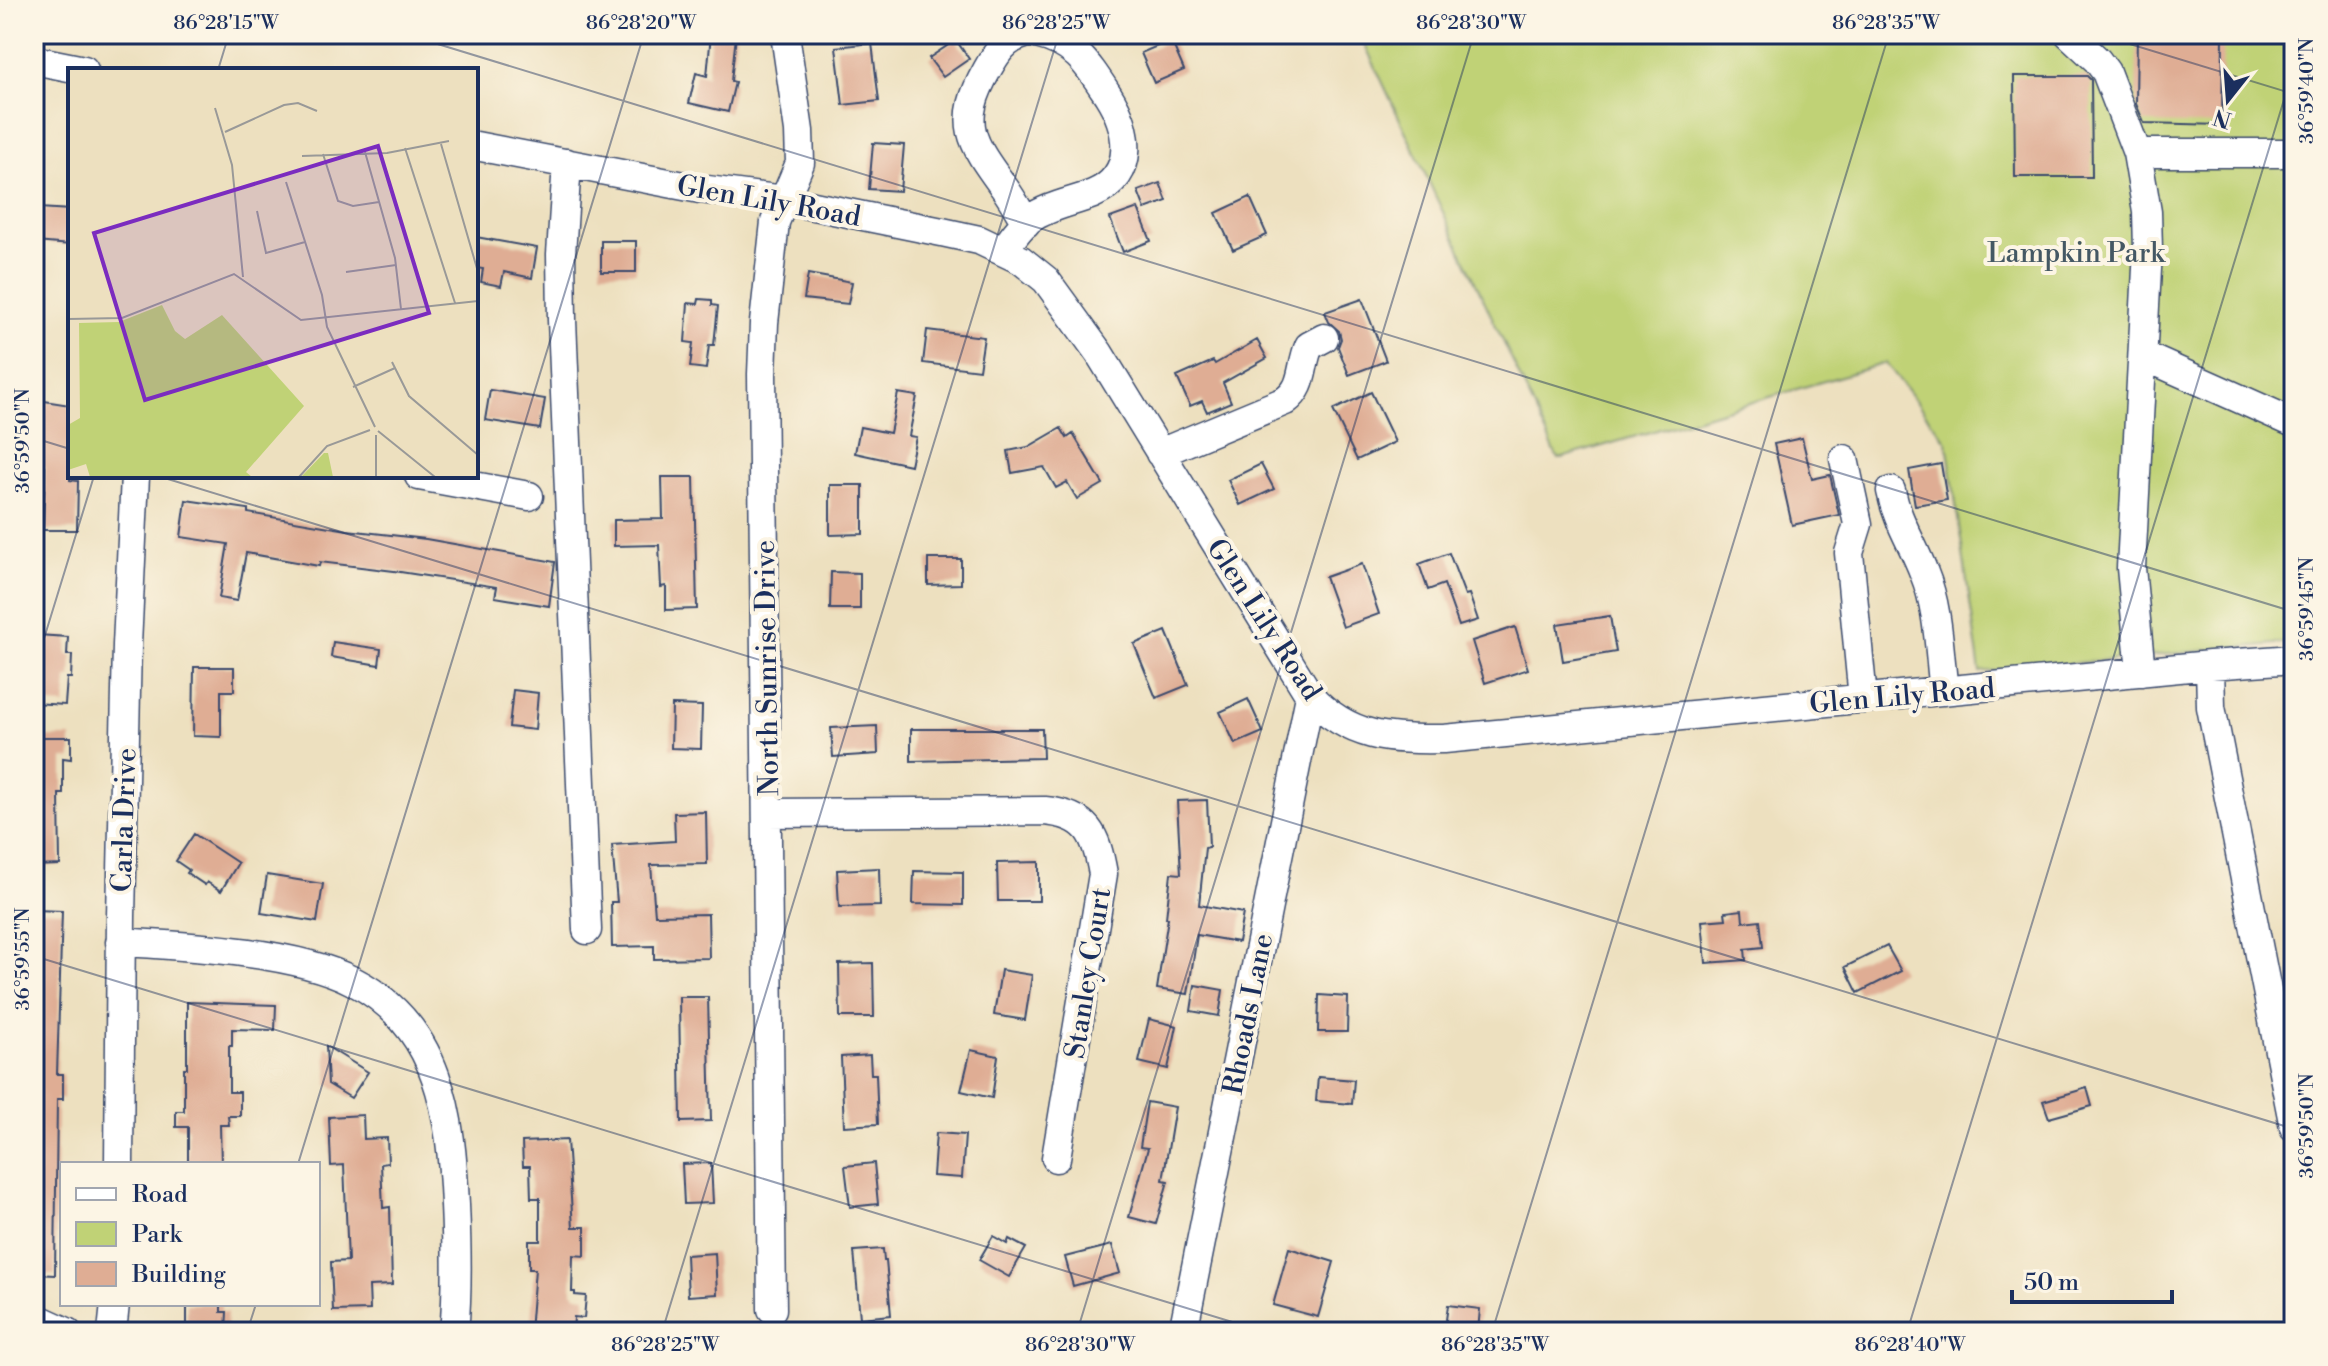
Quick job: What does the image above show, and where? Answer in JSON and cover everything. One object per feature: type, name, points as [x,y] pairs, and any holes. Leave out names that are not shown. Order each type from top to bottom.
[{"type":"street","name":"North Sunrise Drive","points":[[772,1309],[762,374],[775,222],[800,163],[799,131],[785,34]]},
{"type":"street","points":[[1025,34],[1011,38],[997,52],[981,80],[971,108],[970,126],[975,146],[1026,223]]},
{"type":"street","points":[[1003,251],[1026,223],[1043,212],[1097,192],[1114,178],[1123,163],[1127,144],[1118,111],[1082,58],[1074,49],[1054,38],[1036,34]]},
{"type":"street","points":[[2069,34],[2106,72],[2137,153],[2147,212],[2144,356],[2131,568],[2141,672]]},
{"type":"street","points":[[34,60],[74,68]]},
{"type":"street","name":"Glen Lily Road","points":[[478,146],[700,189],[784,200],[979,240],[1021,260],[1046,280],[1099,353],[1310,696],[1342,723],[1372,735],[1405,740],[1460,738],[2294,659]]},
{"type":"street","points":[[2137,153],[2294,153]]},
{"type":"street","points":[[567,163],[561,254],[562,320],[587,930]]},
{"type":"street","points":[[1160,453],[1285,401],[1300,384],[1309,346],[1324,338]]},
{"type":"street","points":[[2144,356],[2294,423]]},
{"type":"street","points":[[1844,459],[1858,524],[1849,553],[1863,699]]},
{"type":"street","name":"Carla Drive","points":[[119,1162],[120,942],[127,645],[135,478]]},
{"type":"street","points":[[430,478],[529,496]]},
{"type":"street","points":[[1891,491],[1895,513],[1925,574],[1933,606],[1944,691]]},
{"type":"street","points":[[2210,665],[2213,720],[2294,1127]]},
{"type":"street","name":"Rhoads Lane","points":[[1183,1332],[1310,696]]},
{"type":"street","name":"Stanley Court","points":[[767,813],[1045,811],[1065,813],[1082,822],[1094,837],[1103,874],[1056,1158]]},
{"type":"street","points":[[120,942],[254,955],[327,971],[373,992],[409,1027],[434,1067],[447,1113],[456,1215],[454,1332]]},
{"type":"street","points":[[112,1332],[115,1306]]},
{"type":"street","points":[[34,1317],[67,1332]]},
{"type":"green space","name":"Lampkin Park","points":[[1360,34],[2294,34],[2294,642],[1980,672],[1947,442],[1886,363],[1558,459]]},
{"type":"building","points":[[711,34],[736,36],[731,81],[735,82],[728,112],[689,103],[696,73],[707,76]]},
{"type":"building","points":[[2137,34],[2223,34],[2222,125],[2144,123],[2136,104]]},
{"type":"building","points":[[956,40],[969,59],[943,77],[929,58]]},
{"type":"building","points":[[1171,40],[1184,70],[1154,83],[1141,53]]},
{"type":"building","points":[[872,43],[879,101],[843,105],[836,47]]},
{"type":"building","points":[[2014,76],[2087,76],[2091,80],[2092,177],[2015,177]]},
{"type":"building","points":[[873,143],[904,145],[900,191],[869,189]]},
{"type":"building","points":[[1160,183],[1167,201],[1145,209],[1138,191]]},
{"type":"building","points":[[1250,197],[1267,235],[1233,250],[1216,213]]},
{"type":"building","points":[[39,208],[68,210],[68,245],[36,242]]},
{"type":"building","points":[[1138,208],[1151,241],[1123,252],[1110,218]]},
{"type":"building","points":[[478,237],[537,248],[532,278],[504,272],[501,286],[481,282],[483,269],[478,268]]},
{"type":"building","points":[[601,241],[636,241],[636,272],[601,272]]},
{"type":"building","points":[[808,274],[852,282],[848,304],[804,299]]},
{"type":"building","points":[[699,299],[712,300],[712,305],[718,306],[714,345],[709,345],[706,369],[690,367],[693,343],[685,342],[688,303],[698,304]]},
{"type":"building","points":[[1362,299],[1386,361],[1349,375],[1338,347],[1341,339],[1339,331],[1329,322],[1325,312]]},
{"type":"building","points":[[927,330],[984,337],[979,370],[923,363]]},
{"type":"building","points":[[1257,340],[1267,358],[1223,383],[1231,402],[1207,412],[1202,401],[1190,406],[1177,377],[1213,361],[1215,364]]},
{"type":"building","points":[[490,390],[545,399],[540,429],[485,420]]},
{"type":"building","points":[[1371,392],[1395,442],[1357,460],[1333,410]]},
{"type":"building","points":[[898,393],[917,396],[909,436],[916,437],[910,465],[855,453],[860,427],[890,433]]},
{"type":"building","points":[[38,400],[68,405],[68,478],[78,481],[77,530],[43,530],[45,466],[34,465]]},
{"type":"building","points":[[1061,428],[1067,438],[1073,434],[1103,484],[1077,499],[1067,482],[1056,488],[1044,467],[1012,473],[1008,451],[1028,447]]},
{"type":"building","points":[[1802,438],[1812,479],[1830,475],[1839,515],[1792,525],[1774,444]]},
{"type":"building","points":[[1261,464],[1274,489],[1240,505],[1228,480]]},
{"type":"building","points":[[1941,464],[1947,500],[1915,505],[1909,470]]},
{"type":"building","points":[[662,477],[694,477],[697,609],[666,610],[666,586],[661,587],[659,545],[614,546],[614,520],[663,519]]},
{"type":"building","points":[[830,485],[863,485],[863,534],[830,535]]},
{"type":"building","points":[[186,500],[248,509],[248,513],[347,530],[426,539],[555,562],[549,606],[495,597],[497,587],[320,562],[319,566],[246,553],[237,601],[219,598],[228,544],[181,537]]},
{"type":"building","points":[[1449,553],[1478,620],[1459,626],[1444,584],[1428,590],[1419,564]]},
{"type":"building","points":[[928,559],[961,559],[961,584],[928,585]]},
{"type":"building","points":[[1362,564],[1379,614],[1343,627],[1325,577]]},
{"type":"building","points":[[831,572],[860,573],[860,609],[830,609]]},
{"type":"building","points":[[1610,616],[1616,652],[1563,661],[1557,624]]},
{"type":"building","points":[[1515,627],[1528,669],[1485,683],[1472,641]]},
{"type":"building","points":[[1166,631],[1188,685],[1156,698],[1134,644]]},
{"type":"building","points":[[37,635],[68,637],[67,655],[72,655],[71,678],[67,678],[65,705],[34,703]]},
{"type":"building","points":[[333,642],[381,649],[379,665],[331,657]]},
{"type":"building","points":[[194,667],[234,667],[234,691],[221,691],[221,737],[193,736]]},
{"type":"building","points":[[513,690],[538,693],[535,730],[509,727]]},
{"type":"building","points":[[1248,699],[1263,732],[1235,744],[1220,712]]},
{"type":"building","points":[[672,705],[702,706],[701,749],[671,748]]},
{"type":"building","points":[[877,726],[878,754],[833,757],[831,728]]},
{"type":"building","points":[[911,729],[1042,729],[1043,758],[911,761]]},
{"type":"building","points":[[34,737],[71,737],[71,759],[63,758],[63,794],[59,794],[60,865],[34,866]]},
{"type":"building","points":[[1207,800],[1209,847],[1205,848],[1199,905],[1243,913],[1238,942],[1197,935],[1188,994],[1157,989],[1168,918],[1171,873],[1181,874],[1177,801]]},
{"type":"building","points":[[706,812],[707,864],[651,865],[655,915],[708,914],[709,958],[654,959],[654,946],[612,947],[611,902],[617,902],[612,845],[675,841],[674,813]]},
{"type":"building","points":[[194,834],[238,863],[221,891],[187,873],[189,870],[176,861]]},
{"type":"building","points":[[1039,862],[1039,901],[998,901],[997,863]]},
{"type":"building","points":[[879,868],[880,906],[839,907],[837,870]]},
{"type":"building","points":[[914,871],[963,872],[963,905],[913,904]]},
{"type":"building","points":[[267,875],[323,884],[317,922],[261,913]]},
{"type":"building","points":[[35,910],[62,911],[57,1074],[63,1074],[63,1099],[57,1099],[55,1275],[34,1274]]},
{"type":"building","points":[[1742,910],[1743,922],[1760,920],[1763,947],[1745,949],[1746,960],[1706,963],[1702,921],[1726,919],[1725,912]]},
{"type":"building","points":[[1887,946],[1901,971],[1858,993],[1845,967]]},
{"type":"building","points":[[873,963],[874,1017],[840,1017],[839,964]]},
{"type":"building","points":[[1001,970],[1032,975],[1025,1020],[994,1015]]},
{"type":"building","points":[[1195,985],[1223,990],[1219,1016],[1191,1011]]},
{"type":"building","points":[[1319,995],[1348,997],[1347,1032],[1318,1032]]},
{"type":"building","points":[[679,997],[708,997],[711,1121],[681,1122]]},
{"type":"building","points":[[187,1002],[276,1005],[275,1030],[232,1029],[229,1092],[240,1092],[240,1116],[228,1116],[229,1125],[220,1125],[221,1162],[188,1162],[188,1127],[176,1127],[176,1111],[184,1111],[184,1068],[187,1068]]},
{"type":"building","points":[[1149,1019],[1177,1026],[1168,1069],[1139,1062]]},
{"type":"building","points":[[326,1046],[368,1072],[351,1098],[328,1084]]},
{"type":"building","points":[[971,1050],[998,1056],[992,1098],[961,1091]]},
{"type":"building","points":[[870,1055],[871,1074],[876,1074],[878,1124],[844,1126],[841,1057]]},
{"type":"building","points":[[1318,1077],[1354,1080],[1352,1104],[1316,1101]]},
{"type":"building","points":[[2087,1088],[2092,1106],[2049,1118],[2043,1101]]},
{"type":"building","points":[[1147,1102],[1175,1107],[1163,1180],[1168,1181],[1156,1224],[1129,1217],[1148,1148],[1140,1147]]},
{"type":"building","points":[[363,1115],[364,1139],[387,1138],[388,1163],[381,1164],[383,1208],[390,1207],[392,1285],[369,1286],[370,1310],[333,1311],[331,1262],[348,1261],[344,1165],[331,1166],[329,1117]]},
{"type":"building","points":[[936,1133],[965,1135],[962,1178],[933,1176]]},
{"type":"building","points":[[567,1140],[573,1227],[585,1227],[585,1256],[573,1255],[572,1292],[586,1296],[584,1318],[574,1317],[573,1332],[530,1332],[535,1269],[529,1269],[529,1241],[540,1241],[540,1198],[531,1198],[530,1166],[523,1166],[522,1142]]},
{"type":"building","points":[[711,1163],[713,1203],[684,1204],[682,1164]]},
{"type":"building","points":[[874,1163],[878,1204],[850,1207],[845,1166]]},
{"type":"building","points":[[993,1236],[1007,1244],[1009,1239],[1026,1248],[1009,1277],[979,1260]]},
{"type":"building","points":[[1112,1245],[1120,1273],[1073,1286],[1065,1257]]},
{"type":"building","points":[[1289,1248],[1334,1262],[1318,1317],[1273,1305]]},
{"type":"building","points":[[883,1249],[891,1315],[860,1318],[854,1251]]},
{"type":"building","points":[[715,1253],[717,1294],[688,1296],[686,1255]]},
{"type":"building","points":[[1448,1305],[1480,1309],[1478,1331],[1445,1327]]},
{"type":"building","points":[[187,1306],[221,1306],[221,1312],[227,1312],[226,1331],[187,1332]]}]
